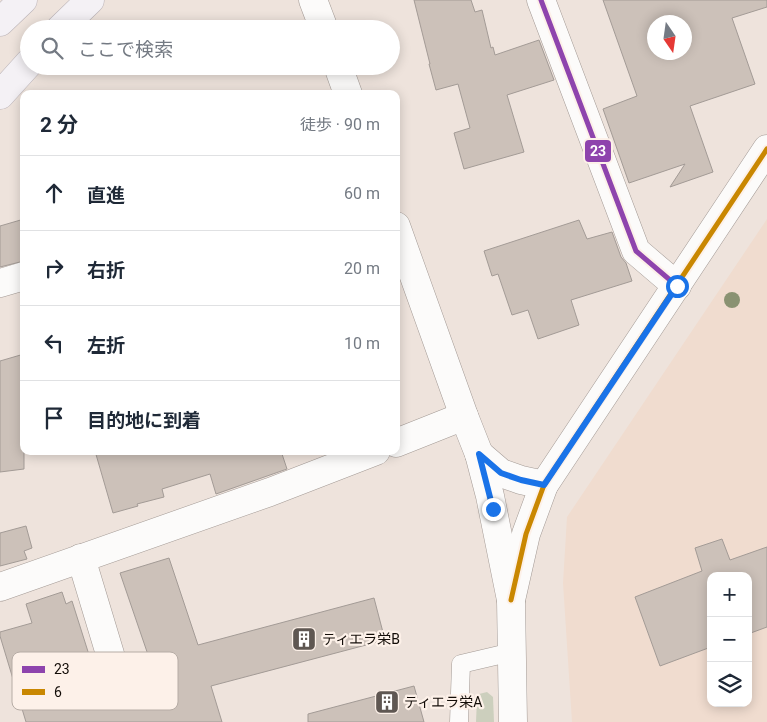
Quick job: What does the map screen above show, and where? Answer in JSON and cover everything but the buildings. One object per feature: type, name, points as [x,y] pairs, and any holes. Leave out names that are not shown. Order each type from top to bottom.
[{"type":"main road","points":[[0,22],[23,0]]},
{"type":"main road","points":[[69,20],[90,0]]},
{"type":"main road","points":[[0,95],[20,73]]},
{"type":"street","points":[[313,0],[321,20]]},
{"type":"street","points":[[541,0],[636,251],[677,286]]},
{"type":"street","points":[[341,75],[347,90]]},
{"type":"street","points":[[511,600],[526,534],[544,485],[767,149]]},
{"type":"street","points":[[400,237],[479,454],[490,496],[511,600],[513,722]]},
{"type":"street","points":[[0,283],[20,277]]},
{"type":"street","points":[[400,441],[464,416]]},
{"type":"street","points":[[479,454],[501,473],[544,485]]},
{"type":"street","points":[[0,587],[270,492],[366,455]]},
{"type":"street","points":[[82,558],[109,652]]},
{"type":"lane","points":[[459,722],[461,664],[512,652]]},
{"type":"shaded area","points":[[767,219],[767,722],[572,722],[563,583],[567,517]]},
{"type":"green space","points":[[487,692],[493,697],[494,722],[476,722],[477,699],[479,694]]},
{"type":"transit line","name":"23","points":[[541,0],[636,251],[677,286]]},
{"type":"transit line","name":"6","points":[[511,600],[526,534],[544,485],[767,149]]},
{"type":"place","name":"ティエラ栄B","points":[[304,639]]},
{"type":"place","name":"ティエラ栄A","points":[[387,702]]},
{"type":"route","points":[[493,509],[479,454],[501,473],[544,485],[677,286]]}]
